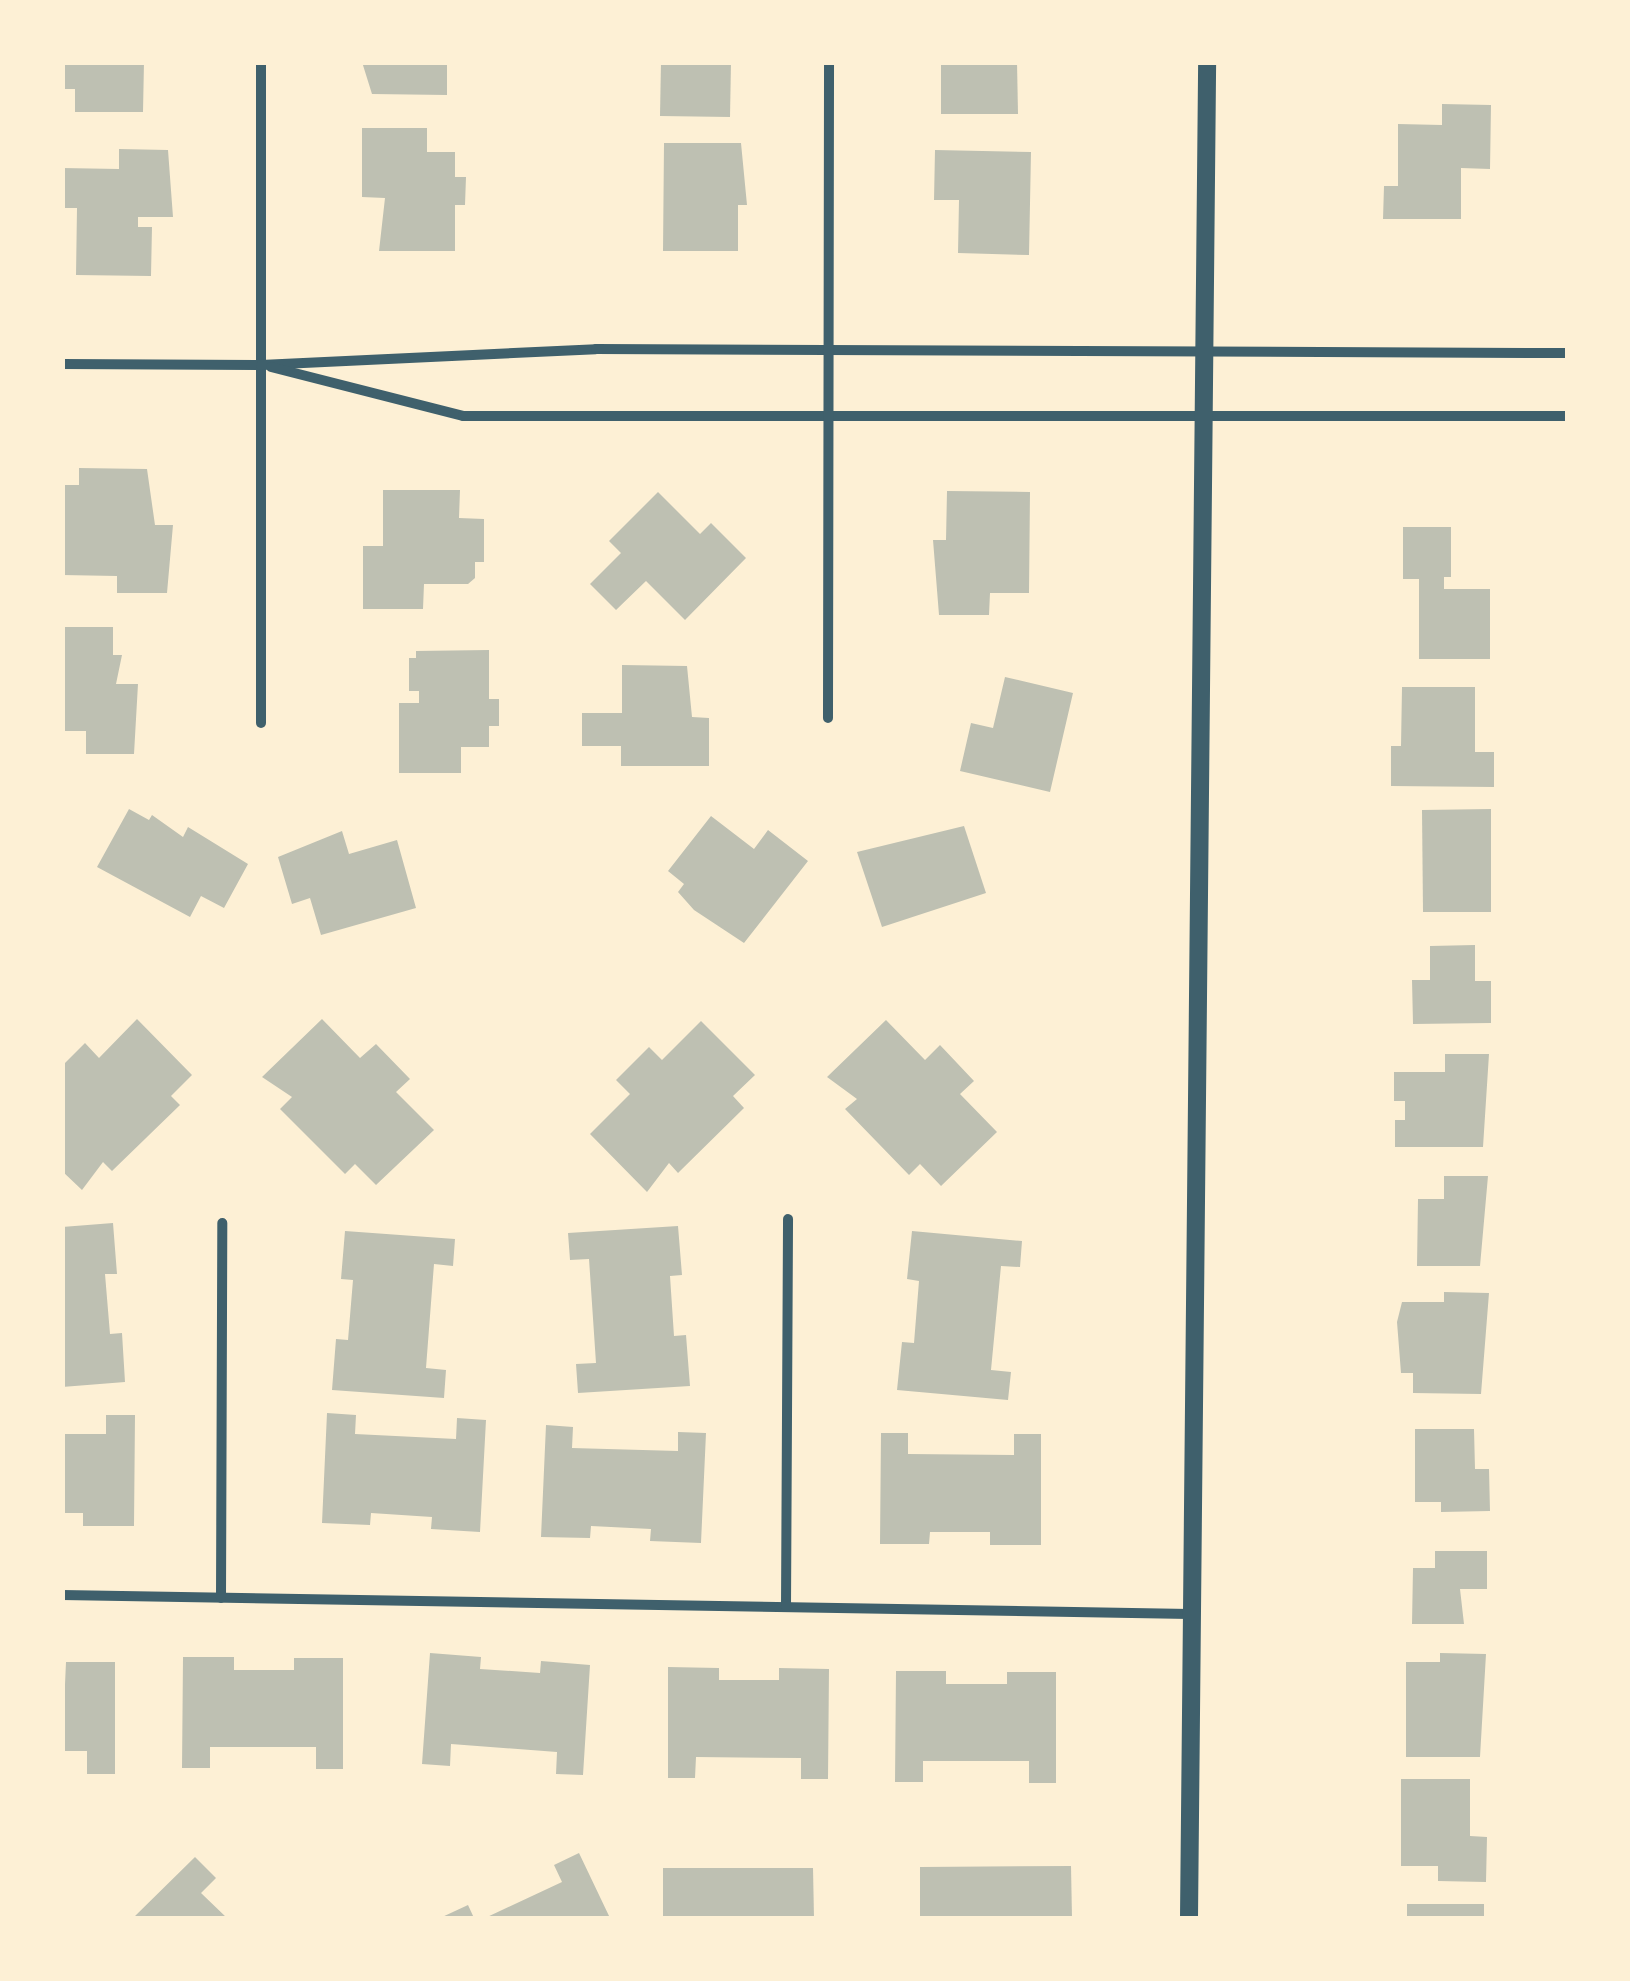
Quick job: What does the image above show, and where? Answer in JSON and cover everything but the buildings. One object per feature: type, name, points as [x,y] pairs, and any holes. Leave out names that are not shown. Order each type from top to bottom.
[{"type":"street","points":[[260,62],[260,724]]},
{"type":"street","points":[[828,718],[829,62]]},
{"type":"street","points":[[1189,1918],[1207,418],[1207,62]]},
{"type":"street","points":[[62,364],[260,364],[596,349],[1568,353]]},
{"type":"street","points":[[260,364],[463,416],[1568,416]]},
{"type":"street","points":[[786,1607],[788,1219]]},
{"type":"street","points":[[221,1598],[222,1222]]},
{"type":"street","points":[[62,1595],[1190,1614]]}]
